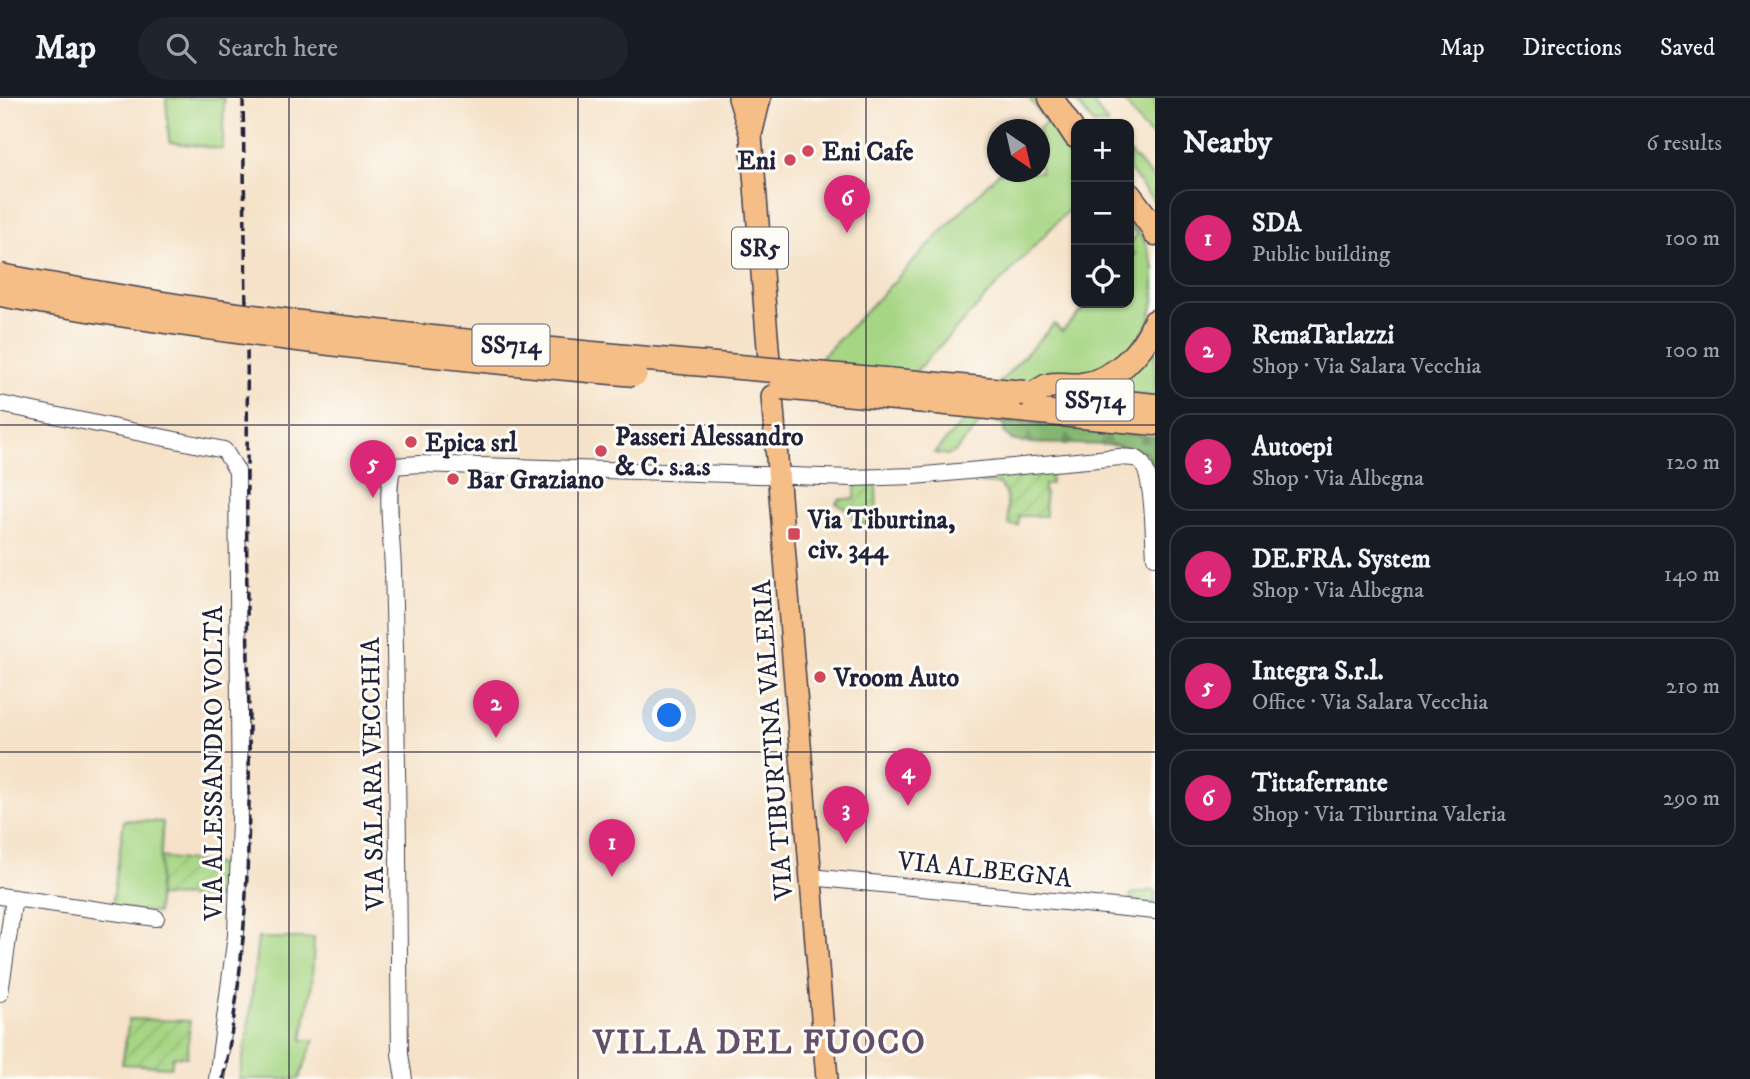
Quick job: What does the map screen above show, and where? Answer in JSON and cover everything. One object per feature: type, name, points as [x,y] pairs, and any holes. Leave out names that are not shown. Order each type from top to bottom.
[{"type":"highway","points":[[1051,98],[1071,128]]},
{"type":"highway","points":[[1060,98],[1074,119]]},
{"type":"highway","points":[[1134,202],[1155,232]]},
{"type":"highway","points":[[1134,211],[1155,232]]},
{"type":"highway","name":"SS714","points":[[0,276],[121,298],[277,320],[1023,399],[1155,423]]},
{"type":"highway","name":"SS714","points":[[0,294],[111,314],[266,336],[532,365],[1155,406]]},
{"type":"highway","points":[[1023,399],[1049,386],[1083,385],[1110,374],[1136,354],[1155,322]]},
{"type":"main road","name":"SR5","points":[[739,98],[751,136],[769,360]]},
{"type":"main road","name":"SR5","points":[[751,136],[760,98]]},
{"type":"main road","name":"VIA TIBURTINA VALERIA","points":[[772,396],[827,1079]]},
{"type":"street","name":"VIA ALESSANDRO VOLTA","points":[[0,404],[224,450],[237,471],[240,820],[236,935],[217,1079]]},
{"type":"street","points":[[779,477],[914,476],[1120,457],[1136,458],[1148,470],[1153,484],[1155,557]]},
{"type":"street","name":"VIA SALARA VECCHIA","points":[[404,1079],[400,1054],[397,697],[390,519],[392,469],[401,464],[419,464],[779,477]]},
{"type":"street","name":"VIA ALBEGNA","points":[[810,877],[1155,911]]},
{"type":"street","points":[[0,993],[7,897],[156,918]]},
{"type":"green space","points":[[166,98],[224,98],[223,149],[169,142]]},
{"type":"green space","points":[[1029,98],[1043,98],[1071,140],[1071,207],[883,406],[778,394],[818,361],[989,182],[1050,182],[1050,119],[1044,119]]},
{"type":"green space","points":[[1073,98],[1090,98],[1105,119],[1090,119]]},
{"type":"green space","points":[[1122,98],[1155,98],[1155,139],[1143,127]]},
{"type":"green space","points":[[1134,157],[1155,180],[1155,203],[1134,176]]},
{"type":"green space","points":[[1134,225],[1144,240],[1154,267],[1154,302],[1149,323],[1129,354],[1004,419],[1004,423],[983,420],[955,452],[947,455],[934,453],[1054,324],[1062,331],[1084,308],[1134,308],[1134,238],[1137,235]]},
{"type":"green space","points":[[1155,334],[1155,397],[1095,389]]},
{"type":"green space","points":[[1004,419],[1155,437],[1155,468],[1145,452],[1113,445],[1024,443],[1012,440],[1004,432]]},
{"type":"green space","points":[[1050,471],[1051,484],[1044,485],[1046,516],[1019,516],[1018,526],[1009,525],[1006,493],[999,484],[980,483],[980,476]]},
{"type":"green space","points":[[876,483],[877,519],[870,515],[864,525],[852,518],[854,514],[836,503],[839,499],[855,499],[855,484]]},
{"type":"green space","points":[[124,820],[163,822],[157,913],[112,907]]},
{"type":"green space","points":[[161,857],[232,866],[230,898],[158,896]]},
{"type":"green space","points":[[1155,890],[1155,903],[1130,901],[1131,894]]},
{"type":"green space","points":[[258,938],[314,938],[312,984],[302,1040],[314,1040],[299,1079],[239,1079],[248,1030]]},
{"type":"green space","points":[[129,1019],[190,1021],[187,1057],[173,1056],[171,1067],[122,1064]]},
{"type":"railway","points":[[243,98],[246,306]]},
{"type":"railway","points":[[223,1079],[241,962],[248,844],[247,342]]},
{"type":"place","name":"Eni Cafe","points":[[808,151]]},
{"type":"place","name":"Eni","points":[[790,160]]},
{"type":"place","name":"Tittaferrante","points":[[847,233]]},
{"type":"place","name":"Epica srl","points":[[411,442]]},
{"type":"place","name":"Passeri Alessandro & C. s.a.s","points":[[601,451]]},
{"type":"place","name":"Bar Graziano","points":[[453,479]]},
{"type":"place","name":"Integra S.r.l.","points":[[373,498]]},
{"type":"place","name":"Via Tiburtina, civ. 344","points":[[794,534]]},
{"type":"place","name":"Vroom Auto","points":[[820,677]]},
{"type":"place","name":"RemaTarlazzi","points":[[496,738]]},
{"type":"place","name":"DE.FRA. System","points":[[908,806]]},
{"type":"place","name":"Autoepi","points":[[846,844]]},
{"type":"place","name":"SDA","points":[[612,877]]},
{"type":"district","name":"VILLA DEL FUOCO","points":[[760,1041]]}]
